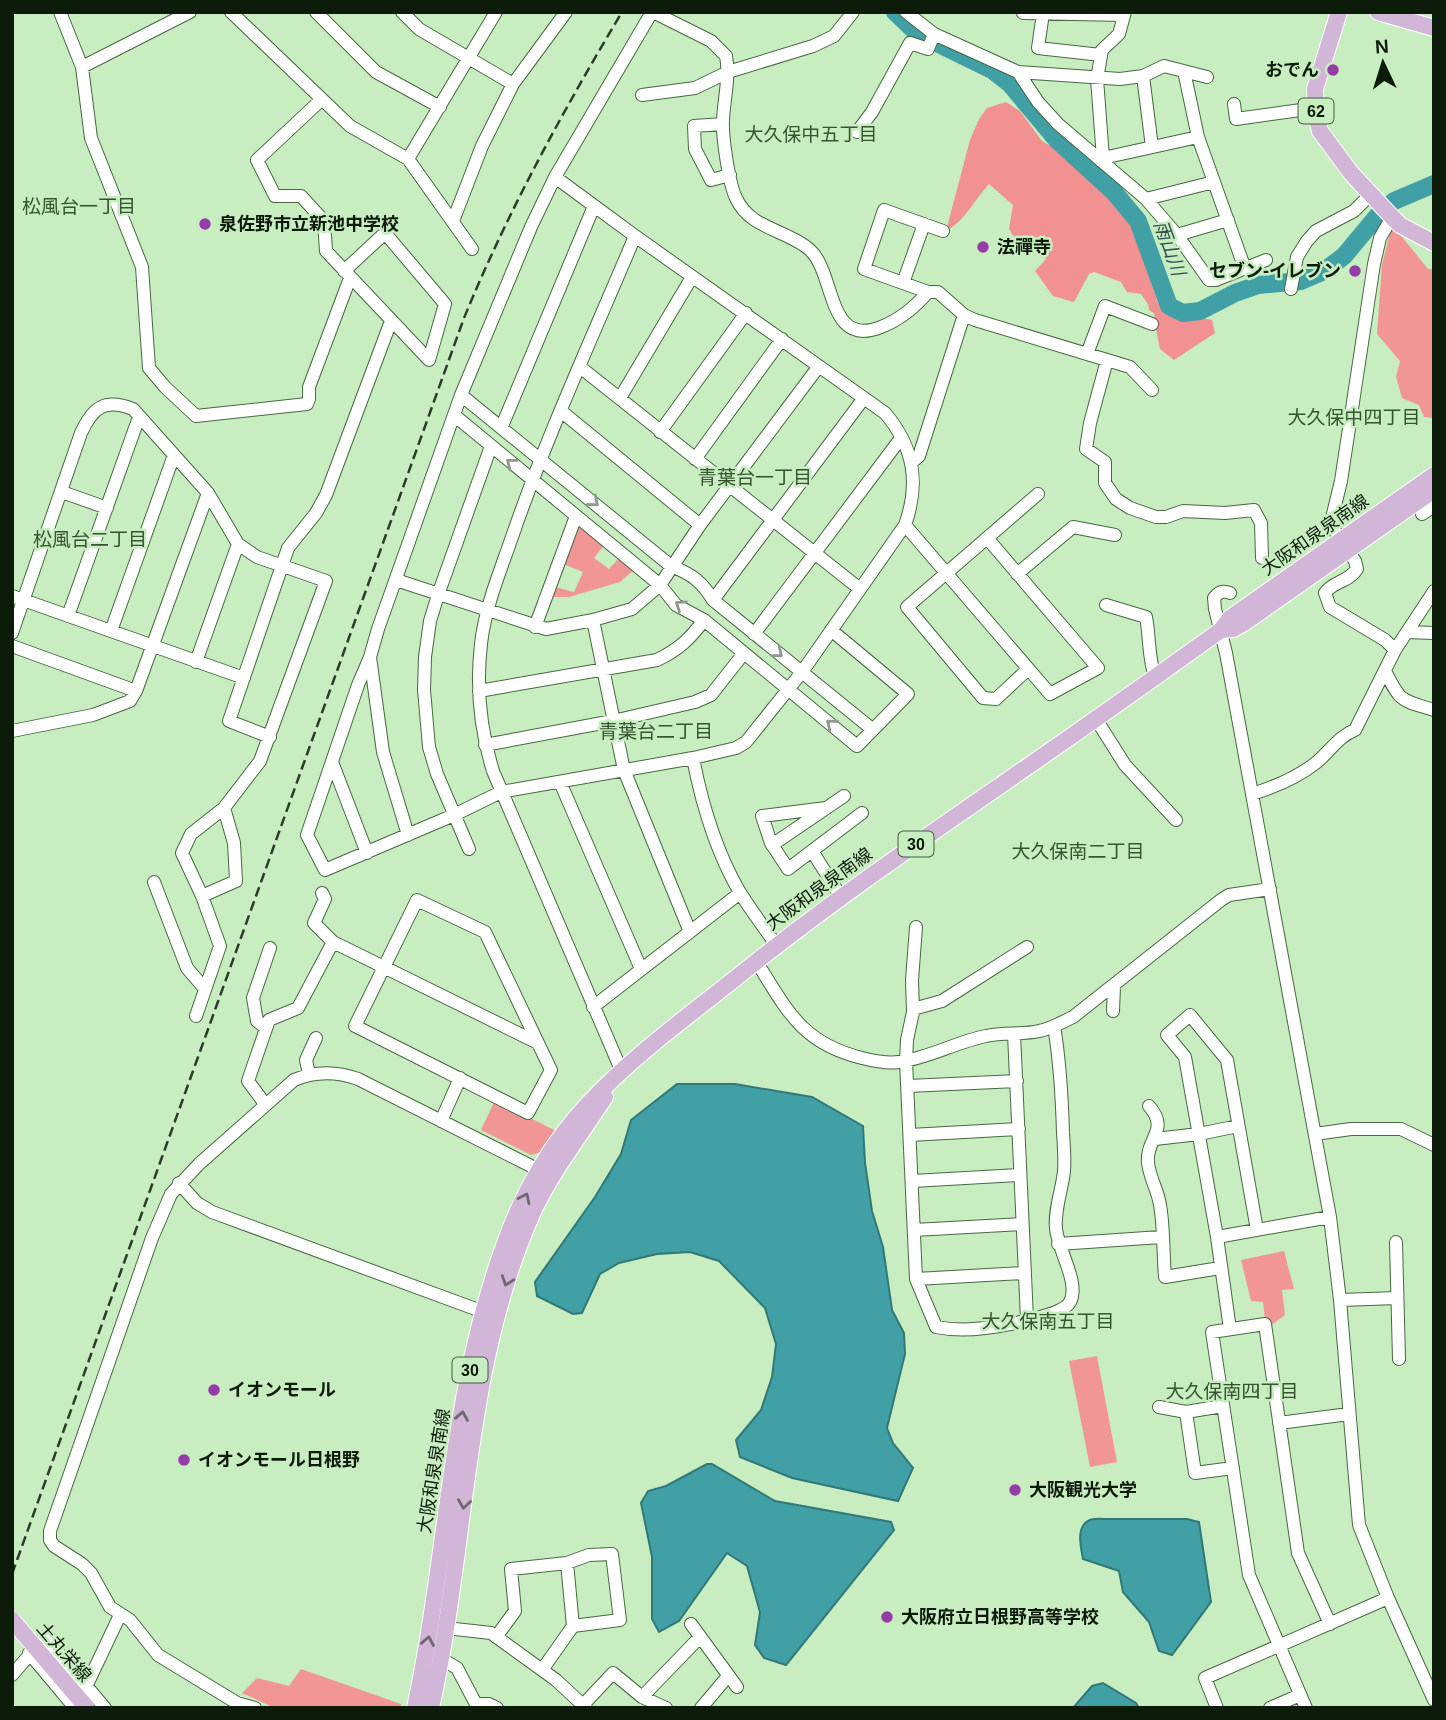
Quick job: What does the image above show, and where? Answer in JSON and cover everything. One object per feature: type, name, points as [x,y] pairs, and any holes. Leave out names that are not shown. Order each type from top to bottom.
[{"type":"main road","name":"62","points":[[1339,12],[1315,89],[1315,108],[1320,131],[1331,149],[1400,225],[1434,243]]},
{"type":"main road","points":[[1378,12],[1434,28]]},
{"type":"main road","name":"大阪和泉泉南線","points":[[415,1708],[429,1636],[462,1414],[505,1241],[539,1170],[589,1103],[651,1045],[776,945],[1221,630],[1233,629],[1244,623],[1434,475]]},
{"type":"main road","name":"大阪和泉泉南線","points":[[1344,546],[1434,490]]},
{"type":"main road","name":"大阪和泉泉南線","points":[[431,1708],[446,1628],[489,1314],[533,1213],[563,1157],[622,1072]]},
{"type":"main road","name":"土丸栄線","points":[[12,1620],[87,1708]]},
{"type":"street","points":[[60,12],[82,67],[91,138],[142,267],[149,368],[195,416],[307,404],[309,387],[347,275],[385,233],[445,304],[429,360],[347,275],[326,251],[324,221],[301,196],[275,196],[257,160],[321,100]]},
{"type":"street","points":[[232,12],[349,126],[408,159],[472,249]]},
{"type":"street","points":[[316,12],[376,72],[440,107]]},
{"type":"street","points":[[402,12],[419,29],[513,84]]},
{"type":"street","points":[[408,159],[496,12]]},
{"type":"street","points":[[453,221],[482,146],[513,84],[566,12]]},
{"type":"street","points":[[555,177],[885,413],[895,425],[911,463],[913,501],[905,525],[802,672],[746,742],[736,748],[693,758],[501,792],[325,870],[307,835],[461,395],[531,227],[555,177],[652,12],[712,41],[722,49],[726,56],[728,72],[723,124],[735,197],[743,211],[754,221],[798,241],[820,262],[832,302],[844,322],[865,330],[876,329],[920,302],[928,292]]},
{"type":"street","points":[[642,95],[695,88],[728,72],[813,46],[834,36],[853,12]]},
{"type":"street","points":[[906,12],[934,34],[1018,72],[1097,79],[1143,76],[1164,66],[1207,77]]},
{"type":"street","points":[[1023,13],[1124,13],[1119,34],[1102,50],[1097,79],[1102,160]]},
{"type":"street","points":[[1043,13],[1038,48],[1101,55]]},
{"type":"street","points":[[82,67],[182,14]]},
{"type":"street","points":[[856,132],[872,112],[910,43],[928,50],[934,34]]},
{"type":"street","points":[[1184,71],[1198,137],[1245,269]]},
{"type":"street","points":[[1018,72],[1038,102],[1058,124],[1146,199],[1177,235],[1209,280],[1216,280],[1266,260]]},
{"type":"street","points":[[1143,76],[1152,147]]},
{"type":"street","points":[[1234,104],[1236,119],[1315,108]]},
{"type":"street","points":[[723,124],[694,126],[695,149],[711,180],[730,175]]},
{"type":"street","points":[[1102,160],[1198,137]]},
{"type":"street","points":[[1146,199],[1214,182]]},
{"type":"street","points":[[502,426],[594,206]]},
{"type":"street","points":[[1291,289],[1297,257],[1316,231],[1354,211],[1382,207],[1380,238],[1341,481],[1332,517],[1333,528],[1355,561],[1357,569],[1353,576],[1329,587],[1325,600],[1330,607],[1385,640],[1395,650]]},
{"type":"street","points":[[943,231],[884,210],[864,269],[928,292],[938,292],[964,315],[1130,367],[1152,390]]},
{"type":"street","points":[[1177,235],[1228,220]]},
{"type":"street","points":[[903,283],[924,224]]},
{"type":"street","points":[[622,1072],[501,792],[485,745],[479,691],[481,642],[486,611],[532,479],[635,236]]},
{"type":"street","points":[[620,398],[692,277]]},
{"type":"street","points":[[1087,354],[1105,306],[1152,324]]},
{"type":"street","points":[[660,432],[746,313]]},
{"type":"street","points":[[911,463],[919,456],[964,315]]},
{"type":"street","points":[[270,737],[229,721],[288,548],[316,513],[326,495],[391,321]]},
{"type":"street","points":[[695,459],[782,339]]},
{"type":"street","points":[[1107,360],[1086,449],[1105,461],[1105,483],[1116,499],[1130,508],[1156,517],[1166,517],[1183,511],[1225,513],[1254,510],[1261,523],[1262,558]]},
{"type":"street","points":[[396,580],[535,627],[546,628],[593,620],[632,609],[660,585],[671,566],[819,366]]},
{"type":"street","points":[[580,367],[860,589]]},
{"type":"street","points":[[461,395],[671,566],[690,573],[702,583],[713,600],[872,729]]},
{"type":"street","points":[[713,600],[864,398]]},
{"type":"street","points":[[12,633],[18,598],[62,492],[81,433],[95,411],[105,405],[119,404],[133,410],[208,493],[238,544],[257,557],[326,581],[260,761],[224,808],[191,834],[183,853],[220,946],[196,1016]]},
{"type":"street","points":[[561,411],[701,525]]},
{"type":"street","points":[[454,415],[660,585],[676,606],[704,620],[857,746],[908,694],[831,630]]},
{"type":"street","points":[[68,616],[139,417]]},
{"type":"street","points":[[754,634],[901,438]]},
{"type":"street","points":[[469,849],[429,747],[425,717],[425,657],[430,621],[438,595],[491,446]]},
{"type":"street","points":[[111,631],[174,455]]},
{"type":"street","points":[[62,492],[107,508]]},
{"type":"street","points":[[12,731],[93,715],[131,701],[208,493]]},
{"type":"street","points":[[1028,669],[996,699],[983,698],[907,607],[1038,494]]},
{"type":"street","points":[[1422,514],[1434,506]]},
{"type":"street","points":[[535,627],[576,516]]},
{"type":"street","points":[[905,525],[1050,694],[1098,668],[987,538]]},
{"type":"street","points":[[1017,574],[1073,527],[1115,535]]},
{"type":"street","points":[[197,662],[238,544]]},
{"type":"street","points":[[1230,593],[1225,591],[1214,598],[1215,609],[1330,1217],[1340,1300],[1359,1525],[1388,1598],[1434,1700]]},
{"type":"street","points":[[1252,794],[1273,787],[1314,764],[1344,734],[1355,730],[1395,650],[1434,591]]},
{"type":"street","points":[[18,598],[244,678]]},
{"type":"street","points":[[1106,605],[1146,617],[1150,636],[1149,660],[1155,677]]},
{"type":"street","points":[[593,620],[624,770],[690,932]]},
{"type":"street","points":[[479,691],[657,660],[675,652],[704,620]]},
{"type":"street","points":[[1407,632],[1434,633]]},
{"type":"street","points":[[12,646],[136,691]]},
{"type":"street","points":[[485,745],[613,721],[695,702],[711,695],[744,653]]},
{"type":"street","points":[[370,657],[383,752],[408,835]]},
{"type":"street","points":[[1385,671],[1395,692],[1405,702],[1434,710]]},
{"type":"street","points":[[1096,719],[1125,765],[1176,820]]},
{"type":"street","points":[[693,758],[706,816],[717,846],[740,893],[776,945]]},
{"type":"street","points":[[332,762],[367,853]]},
{"type":"street","points":[[560,782],[641,969]]},
{"type":"street","points":[[772,845],[844,796]]},
{"type":"street","points":[[202,896],[236,881],[234,844],[224,808]]},
{"type":"street","points":[[826,808],[762,816],[772,845],[788,869],[862,813]]},
{"type":"street","points":[[812,851],[841,897]]},
{"type":"street","points":[[154,882],[187,968],[205,989]]},
{"type":"street","points":[[756,961],[797,1024],[811,1035],[829,1047],[847,1054],[896,1063],[987,1035],[1039,1031],[1054,1026],[1073,1017],[1221,900],[1229,895],[1270,889]]},
{"type":"street","points":[[322,893],[325,899],[314,923],[333,942],[538,1043]]},
{"type":"street","points":[[593,1007],[740,893]]},
{"type":"street","points":[[417,900],[485,932],[538,1043],[551,1070],[528,1113],[355,1026],[417,900]]},
{"type":"street","points":[[916,927],[913,1009],[906,1061],[916,1279],[936,1327],[983,1329],[1027,1319],[1060,1310],[1069,1304],[1073,1295],[1058,1244],[1056,1209],[1064,1171],[1060,1058],[1054,1026]]},
{"type":"street","points":[[265,1104],[248,1081],[269,1020],[298,1008],[333,942]]},
{"type":"street","points":[[913,1009],[942,1001],[1027,947]]},
{"type":"street","points":[[266,1028],[257,1021],[253,998],[270,948]]},
{"type":"street","points":[[1113,1011],[1114,985]]},
{"type":"street","points":[[1230,1329],[1217,1237],[1185,1058],[1167,1035],[1190,1015],[1227,1060],[1256,1230]]},
{"type":"street","points":[[1014,1034],[1027,1319]]},
{"type":"street","points":[[309,1074],[306,1060],[316,1038]]},
{"type":"street","points":[[255,1708],[237,1703],[185,1670],[165,1661],[130,1620],[110,1607],[82,1564],[54,1546],[50,1540],[50,1531],[163,1209],[179,1183],[265,1104],[294,1080],[320,1072],[346,1075],[539,1170]]},
{"type":"street","points":[[440,1121],[460,1078]]},
{"type":"street","points":[[908,1086],[1017,1081]]},
{"type":"street","points":[[1149,1105],[1158,1121],[1148,1162],[1160,1205],[1165,1276],[1220,1268]]},
{"type":"street","points":[[1155,1139],[1238,1126]]},
{"type":"street","points":[[910,1135],[1018,1129]]},
{"type":"street","points":[[1315,1134],[1351,1129],[1401,1129],[1434,1145]]},
{"type":"street","points":[[913,1181],[1020,1175]]},
{"type":"street","points":[[179,1183],[197,1203],[212,1212],[489,1314]]},
{"type":"street","points":[[1217,1237],[1330,1217]]},
{"type":"street","points":[[915,1230],[1022,1224]]},
{"type":"street","points":[[1058,1244],[1161,1237]]},
{"type":"street","points":[[1396,1242],[1399,1359]]},
{"type":"street","points":[[916,1279],[1024,1273]]},
{"type":"street","points":[[1340,1300],[1397,1298]]},
{"type":"street","points":[[1306,1708],[1249,1575],[1212,1332],[1265,1324],[1298,1553],[1330,1624]]},
{"type":"street","points":[[1159,1407],[1186,1412],[1223,1406]]},
{"type":"street","points":[[1186,1412],[1195,1473],[1233,1468]]},
{"type":"street","points":[[1279,1423],[1349,1414]]},
{"type":"street","points":[[496,1637],[515,1611],[511,1569],[567,1563],[589,1555],[612,1554],[620,1620],[573,1626]]},
{"type":"street","points":[[542,1670],[573,1626],[567,1563]]},
{"type":"street","points":[[1217,1708],[1205,1678],[1388,1598]]},
{"type":"street","points":[[29,1653],[76,1708],[120,1615]]},
{"type":"street","points":[[691,1624],[737,1687]]},
{"type":"street","points":[[446,1628],[491,1633],[585,1706],[613,1673],[642,1696],[666,1708]]},
{"type":"street","points":[[12,1675],[44,1637],[105,1708]]},
{"type":"street","points":[[642,1696],[700,1637]]},
{"type":"street","points":[[440,1658],[457,1668],[477,1706],[489,1704],[497,1708]]},
{"type":"street","points":[[701,1708],[727,1675]]},
{"type":"street","points":[[1270,1708],[1300,1695]]},
{"type":"shaded area","points":[[1006,102],[1020,111],[1042,141],[1049,145],[1052,142],[1112,199],[1131,223],[1158,303],[1165,311],[1177,319],[1212,320],[1215,333],[1174,360],[1160,349],[1155,314],[1149,310],[1141,294],[1127,292],[1121,282],[1094,272],[1089,274],[1074,302],[1053,296],[1035,271],[1046,259],[1035,247],[1019,245],[1009,229],[1013,205],[989,184],[964,216],[946,231],[970,140],[979,119],[987,108]]},
{"type":"shaded area","points":[[1391,230],[1399,233],[1428,269],[1434,269],[1434,418],[1424,417],[1419,405],[1402,398],[1396,377],[1400,361],[1377,334],[1382,264]]},
{"type":"shaded area","points":[[579,524],[605,544],[594,558],[609,569],[620,557],[634,570],[620,582],[569,597],[551,597],[555,587],[574,592],[583,572],[563,564]]},
{"type":"shaded area","points":[[495,1100],[556,1131],[541,1152],[531,1155],[481,1130]]},
{"type":"shaded area","points":[[1284,1251],[1294,1289],[1282,1290],[1285,1315],[1266,1329],[1263,1302],[1251,1301],[1241,1260]]},
{"type":"shaded area","points":[[1097,1356],[1117,1462],[1090,1467],[1069,1361]]},
{"type":"shaded area","points":[[301,1669],[401,1704],[400,1708],[275,1708],[242,1693],[257,1678],[289,1686]]},
{"type":"water","points":[[677,1084],[735,1084],[812,1097],[863,1126],[872,1211],[883,1247],[892,1310],[904,1333],[905,1354],[887,1428],[893,1443],[913,1468],[898,1501],[792,1478],[740,1457],[736,1440],[761,1410],[772,1377],[776,1344],[765,1308],[719,1261],[690,1252],[657,1254],[619,1263],[600,1274],[582,1313],[573,1314],[537,1296],[535,1282],[595,1197],[621,1154],[631,1120]]},
{"type":"water","points":[[707,1464],[712,1464],[775,1501],[891,1522],[894,1530],[786,1665],[764,1658],[755,1645],[760,1612],[747,1566],[727,1553],[679,1621],[659,1632],[652,1619],[652,1557],[641,1503],[648,1491],[666,1486]]},
{"type":"water","points":[[1187,1519],[1199,1522],[1211,1602],[1172,1655],[1159,1651],[1149,1622],[1123,1592],[1119,1571],[1083,1559],[1080,1538],[1082,1527],[1090,1520]]},
{"type":"water","points":[[1103,1683],[1136,1703],[1139,1708],[1073,1708],[1092,1686]]},
{"type":"waterway","name":"雨山川","points":[[895,12],[918,34],[992,70],[1010,84],[1056,139],[1114,192],[1138,221],[1169,306],[1183,313],[1200,311],[1235,293],[1258,285],[1301,281],[1324,271],[1344,256],[1379,214],[1394,201],[1434,184]]},
{"type":"railway","points":[[12,1574],[464,318],[537,162],[622,12]]},
{"type":"place","name":"おでん","points":[[1333,70]]},
{"type":"place","name":"泉佐野市立新池中学校","points":[[205,224]]},
{"type":"place","name":"法禪寺","points":[[983,247]]},
{"type":"place","name":"セブン-イレブン","points":[[1355,271]]},
{"type":"place","name":"イオンモール","points":[[214,1390]]},
{"type":"place","name":"イオンモール日根野","points":[[184,1460]]},
{"type":"place","name":"大阪観光大学","points":[[1015,1490]]},
{"type":"place","name":"大阪府立日根野高等学校","points":[[887,1617]]},
{"type":"district","name":"大久保中五丁目","points":[[811,134]]},
{"type":"district","name":"松風台一丁目","points":[[79,206]]},
{"type":"district","name":"大久保中四丁目","points":[[1354,417]]},
{"type":"district","name":"青葉台一丁目","points":[[755,477]]},
{"type":"district","name":"松風台二丁目","points":[[90,539]]},
{"type":"district","name":"青葉台二丁目","points":[[656,731]]},
{"type":"district","name":"大久保南二丁目","points":[[1078,851]]},
{"type":"district","name":"大久保南五丁目","points":[[1048,1321]]},
{"type":"district","name":"大久保南四丁目","points":[[1232,1391]]}]
